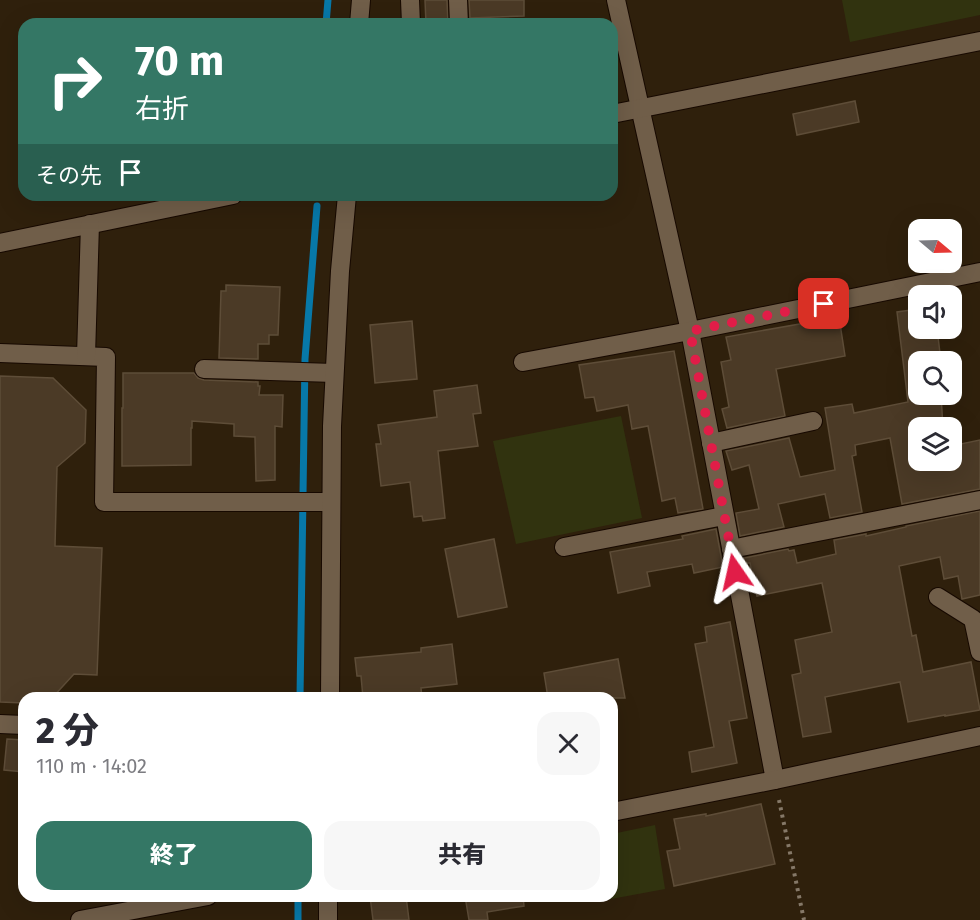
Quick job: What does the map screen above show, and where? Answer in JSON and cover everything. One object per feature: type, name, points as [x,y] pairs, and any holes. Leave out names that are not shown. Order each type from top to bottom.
[{"type":"street","points":[[360,18],[361,0]]},
{"type":"street","points":[[410,0],[411,18]]},
{"type":"street","points":[[458,0],[459,18]]},
{"type":"street","points":[[616,0],[690,331],[775,780]]},
{"type":"street","points":[[618,113],[980,40]]},
{"type":"street","points":[[0,243],[203,201]]},
{"type":"street","points":[[330,692],[332,426],[340,271],[346,201]]},
{"type":"street","points":[[86,356],[90,224]]},
{"type":"street","points":[[523,362],[690,331],[980,272]]},
{"type":"street","points":[[0,353],[106,357],[104,502],[331,502]]},
{"type":"street","points":[[204,369],[334,373]]},
{"type":"street","points":[[711,443],[813,421]]},
{"type":"street","points":[[730,549],[980,500]]},
{"type":"street","points":[[564,547],[724,516]]},
{"type":"street","points":[[938,597],[973,619],[980,652]]},
{"type":"street","points":[[0,724],[18,725]]},
{"type":"street","points":[[618,811],[980,736]]},
{"type":"street","points":[[80,920],[112,917],[181,902]]},
{"type":"street","points":[[328,902],[328,920]]},
{"type":"path","points":[[775,780],[804,920]]},
{"type":"green space","points":[[842,0],[980,0],[980,15],[850,42]]},
{"type":"green space","points":[[621,416],[642,518],[516,544],[493,441]]},
{"type":"green space","points":[[655,825],[665,889],[618,898],[618,833]]},
{"type":"building","points":[[425,0],[447,0],[448,18],[426,18]]},
{"type":"building","points":[[469,0],[524,0],[524,16],[470,18]]},
{"type":"building","points":[[855,101],[859,122],[797,135],[793,114]]},
{"type":"building","points":[[226,285],[280,287],[278,335],[269,335],[269,344],[258,344],[258,359],[219,358],[221,291],[226,291]]},
{"type":"building","points":[[908,310],[908,339],[938,339],[940,351],[908,351],[908,402],[897,312]]},
{"type":"building","points":[[839,317],[845,356],[776,369],[785,416],[727,428],[722,409],[729,407],[721,362],[731,360],[726,337]]},
{"type":"building","points":[[412,321],[417,379],[375,383],[370,325]]},
{"type":"building","points":[[674,351],[703,509],[678,513],[675,498],[662,501],[648,426],[632,429],[628,405],[597,411],[594,397],[585,398],[579,365]]},
{"type":"building","points":[[123,373],[194,373],[198,378],[204,380],[258,382],[259,395],[283,395],[282,427],[275,426],[275,480],[256,481],[255,437],[234,436],[234,424],[192,421],[191,465],[122,466]]},
{"type":"building","points":[[0,376],[53,378],[86,410],[85,443],[57,467],[55,546],[102,548],[97,675],[74,674],[58,692],[18,692],[18,703],[0,702]]},
{"type":"building","points":[[477,385],[481,413],[473,414],[478,446],[438,451],[445,518],[423,521],[422,516],[414,517],[410,482],[381,486],[376,444],[381,444],[378,425],[437,417],[434,391]]},
{"type":"building","points":[[908,402],[908,405],[942,405],[942,417],[908,417],[908,471],[962,471],[962,444],[980,440],[980,489],[902,504],[890,438],[855,445],[856,455],[852,456],[862,512],[830,518],[825,494],[778,504],[784,527],[740,536],[736,513],[759,509],[749,465],[732,470],[726,451],[789,438],[800,477],[835,470],[825,408],[852,404],[854,413]]},
{"type":"building","points":[[980,511],[980,595],[962,599],[958,576],[944,579],[940,557],[899,566],[912,636],[916,635],[923,672],[971,662],[980,710],[908,722],[900,682],[825,697],[831,732],[803,737],[792,675],[801,673],[795,640],[832,632],[822,583],[757,596],[750,563],[745,563],[744,558],[788,549],[789,551],[794,550],[797,563],[836,554],[834,540],[866,534],[866,536]]},
{"type":"building","points":[[716,529],[723,567],[694,573],[692,564],[647,572],[650,586],[618,593],[610,552],[683,539],[682,536]]},
{"type":"building","points":[[494,539],[507,607],[458,617],[445,549]]},
{"type":"building","points":[[730,622],[747,718],[729,721],[737,763],[692,772],[689,752],[714,747],[695,644],[707,642],[705,627]]},
{"type":"building","points":[[452,644],[457,684],[421,688],[421,692],[362,692],[361,676],[357,676],[355,658],[421,652],[421,648]]},
{"type":"building","points":[[618,659],[625,698],[618,698],[618,692],[547,692],[544,673]]},
{"type":"building","points":[[7,739],[18,740],[18,771],[4,770]]},
{"type":"building","points":[[761,804],[775,864],[674,886],[667,851],[680,849],[674,819],[706,814],[706,816]]},
{"type":"building","points":[[371,902],[407,902],[409,920],[373,920]]},
{"type":"building","points":[[466,902],[524,902],[524,906],[487,912],[488,920],[469,920]]},
{"type":"waterway","points":[[326,18],[328,0]]},
{"type":"waterway","points":[[300,692],[305,359],[317,206]]},
{"type":"waterway","points":[[298,902],[298,920]]},
{"type":"route","points":[[735,572],[690,331],[824,304]]}]
